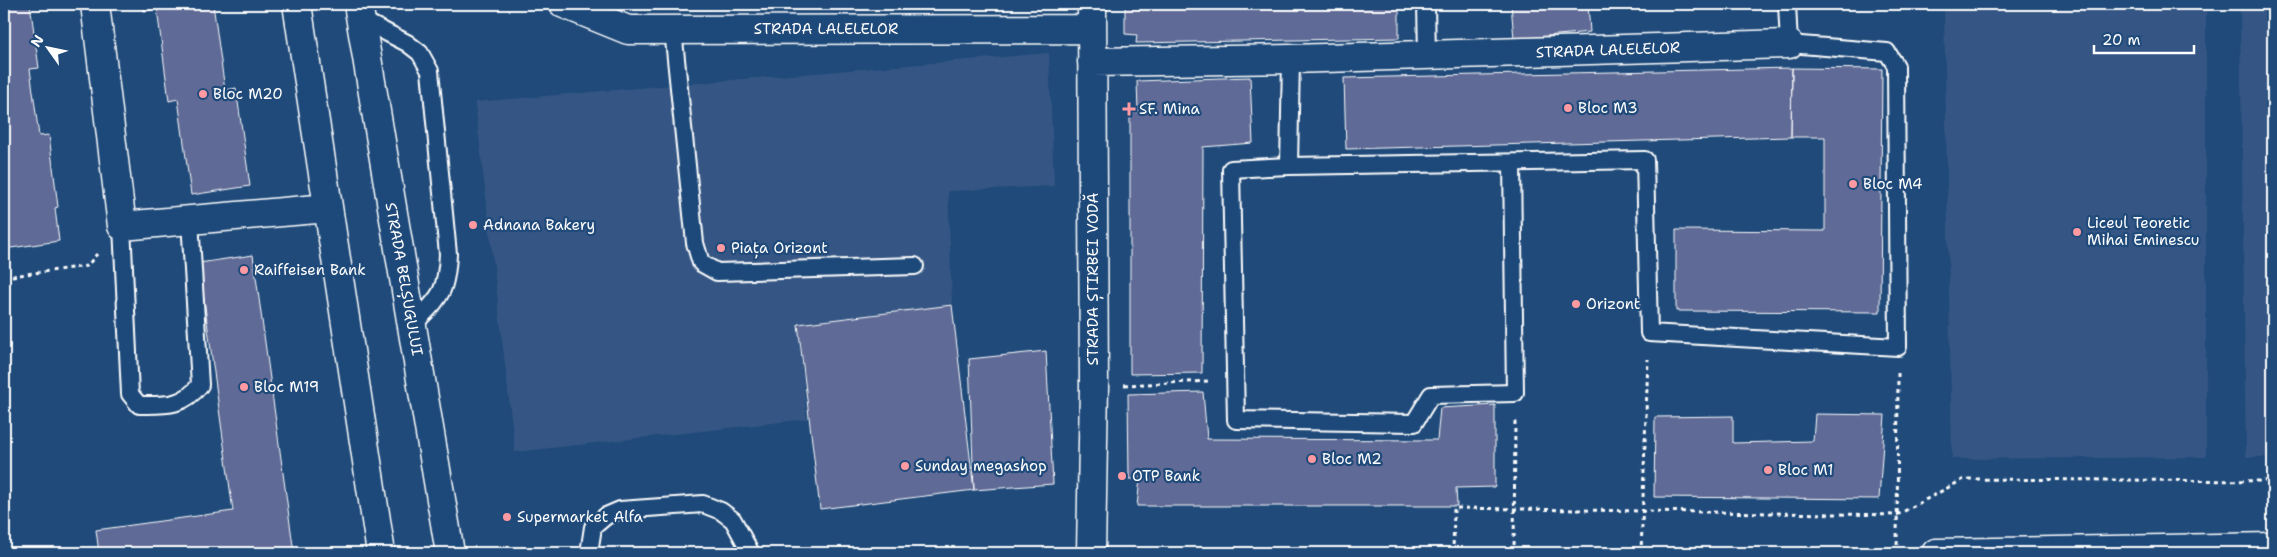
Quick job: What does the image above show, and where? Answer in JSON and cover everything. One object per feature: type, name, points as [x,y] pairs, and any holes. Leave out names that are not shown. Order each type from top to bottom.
[{"type":"street","points":[[95,4],[122,226],[328,208]]},
{"type":"street","points":[[297,4],[381,553]]},
{"type":"street","name":"STRADA LALELELOR","points":[[564,4],[628,30],[1092,16]]},
{"type":"street","name":"STRADA BELȘUGULUI","points":[[359,12],[450,553]]},
{"type":"street","name":"STRADA ȘTIRBEI VODĂ","points":[[1090,553],[1094,386],[1092,16]]},
{"type":"street","name":"STRADA LALELELOR","points":[[1092,62],[1427,56],[1789,44]]},
{"type":"street","points":[[1936,553],[2273,547]]},
{"type":"lane","points":[[1426,4],[1427,56]]},
{"type":"lane","points":[[1512,163],[1515,393],[1431,395],[1414,423],[1236,420],[1231,169],[1288,166],[1645,160],[1649,333],[1898,347],[1896,66],[1887,52],[1789,44],[1787,4]]},
{"type":"lane","points":[[359,12],[420,53],[430,71],[448,254],[447,280],[442,294],[412,326]]},
{"type":"lane","points":[[673,30],[695,243],[701,263],[717,272],[915,266]]},
{"type":"lane","points":[[1288,166],[1291,59]]},
{"type":"lane","points":[[122,226],[130,394],[140,405],[172,404],[191,396],[200,385],[190,220]]},
{"type":"lane","points":[[589,553],[593,527],[606,516],[620,510],[703,504],[721,511],[732,520],[751,553]]},
{"type":"path","points":[[4,277],[87,266],[122,226]]},
{"type":"path","points":[[1641,553],[1649,333]]},
{"type":"path","points":[[1897,553],[1898,347]]},
{"type":"path","points":[[1094,386],[1235,380]]},
{"type":"path","points":[[1514,553],[1515,393]]},
{"type":"path","points":[[1453,553],[1454,508],[1897,515],[1964,479],[2273,482]]},
{"type":"shaded area","name":"Liceul Teoretic Mihai Eminescu","points":[[1817,4],[2206,4],[2206,457],[1952,459],[1944,7]]},
{"type":"shaded area","points":[[2240,4],[2273,4],[2273,457],[2246,457]]},
{"type":"shaded area","name":"Piața Orizont","points":[[1049,53],[1054,186],[948,191],[952,305],[798,324],[807,419],[515,452],[475,102]]},
{"type":"building","points":[[4,4],[30,4],[39,68],[30,69],[39,136],[49,135],[58,207],[55,208],[59,241],[4,249]]},
{"type":"building","name":"Bloc M20","points":[[143,4],[213,4],[225,90],[236,88],[250,186],[191,195],[178,99],[169,101],[157,9],[144,11]]},
{"type":"building","points":[[1125,4],[1399,4],[1399,38],[1136,43],[1137,35],[1125,34]]},
{"type":"building","points":[[1511,4],[1588,4],[1590,32],[1514,39]]},
{"type":"building","name":"Bloc M3","points":[[1792,68],[1791,137],[1346,149],[1344,78]]},
{"type":"building","name":"Bloc M4","points":[[1792,68],[1882,69],[1880,312],[1676,311],[1676,230],[1825,231],[1825,137],[1791,137]]},
{"type":"building","points":[[1250,77],[1253,143],[1203,147],[1202,373],[1130,374],[1130,113],[1138,112],[1137,81]]},
{"type":"building","name":"Bloc M19","points":[[253,255],[294,553],[99,553],[96,530],[233,511],[199,263]]},
{"type":"building","points":[[952,305],[974,490],[820,509],[798,324]]},
{"type":"building","points":[[1046,351],[1053,484],[974,490],[969,359]]},
{"type":"building","name":"Bloc M2","points":[[1203,392],[1207,439],[1437,440],[1440,408],[1495,405],[1495,487],[1456,488],[1457,506],[1137,506],[1140,479],[1129,479],[1128,394]]},
{"type":"building","name":"Bloc M1","points":[[1815,414],[1885,415],[1879,499],[1654,497],[1655,417],[1733,416],[1733,443],[1813,441]]},
{"type":"place","name":"Bloc M20","points":[[203,94]]},
{"type":"place","name":"Bloc M3","points":[[1568,108]]},
{"type":"place","name":"SF. Mina","points":[[1129,109]]},
{"type":"place","name":"Bloc M4","points":[[1853,184]]},
{"type":"place","name":"Adnana Bakery","points":[[473,225]]},
{"type":"place","name":"Liceul Teoretic Mihai Eminescu","points":[[2077,232]]},
{"type":"place","name":"Piața Orizont","points":[[721,248]]},
{"type":"place","name":"Raiffeisen Bank","points":[[244,270]]},
{"type":"place","name":"Orizont","points":[[1576,304]]},
{"type":"place","name":"Bloc M19","points":[[244,387]]},
{"type":"place","name":"Bloc M2","points":[[1312,459]]},
{"type":"place","name":"Sunday megashop","points":[[905,466]]},
{"type":"place","name":"Bloc M1","points":[[1768,470]]},
{"type":"place","name":"OTP Bank","points":[[1122,476]]},
{"type":"place","name":"Supermarket Alfa","points":[[507,517]]}]
